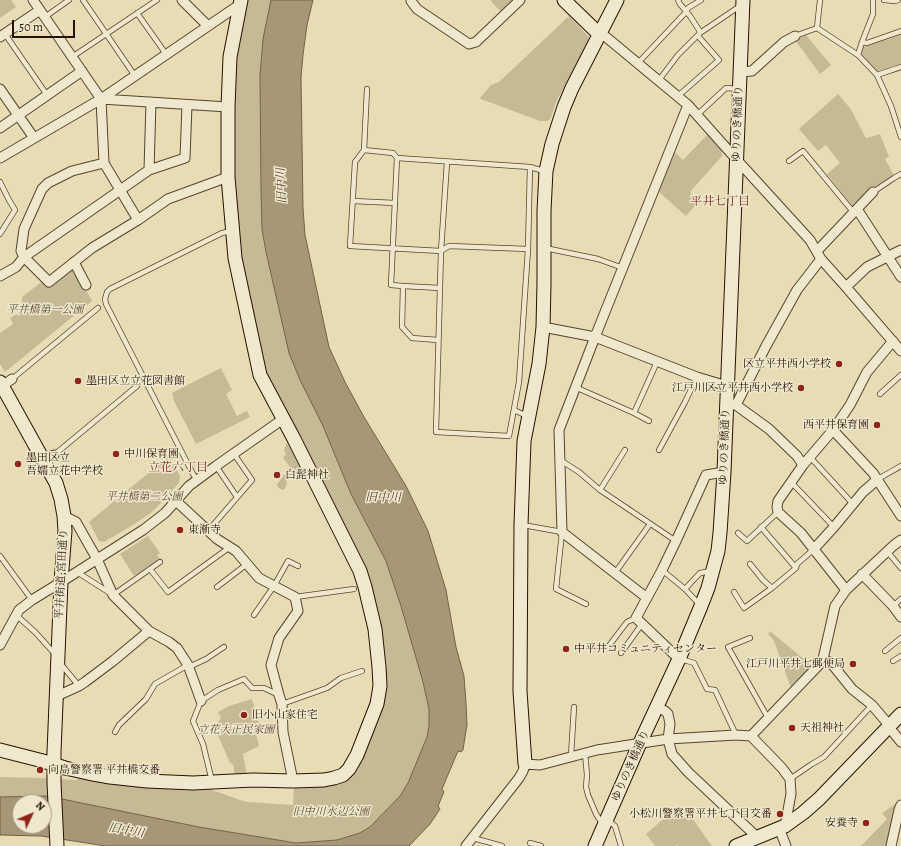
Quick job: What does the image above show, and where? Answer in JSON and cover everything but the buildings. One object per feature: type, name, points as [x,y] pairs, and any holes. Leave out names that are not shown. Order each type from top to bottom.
[{"type":"street","points":[[33,0],[101,99],[104,163],[138,220]]},
{"type":"street","points":[[182,0],[208,26]]},
{"type":"street","points":[[411,0],[418,9],[469,44],[476,42],[520,0]]},
{"type":"street","points":[[564,0],[599,34],[606,37],[659,80],[698,115],[810,240],[819,255],[898,345],[867,372],[850,405],[833,430],[803,465],[778,501],[778,512],[801,533],[846,590]]},
{"type":"street","points":[[466,846],[519,778],[525,764],[520,691],[521,525],[524,441],[540,364],[543,327],[544,211],[546,171],[552,144],[564,106],[617,0]]},
{"type":"street","points":[[0,158],[101,99],[208,26],[240,2]]},
{"type":"street","points":[[0,750],[65,768],[110,777],[163,782],[193,783],[253,780],[324,780],[343,775],[349,769],[360,750],[377,704],[380,686],[380,667],[375,628],[360,571],[260,375],[235,258],[228,177],[228,107],[230,57],[240,2]]},
{"type":"street","name":"ゆりのき橋通り","points":[[595,846],[679,659],[708,588],[718,551],[731,405],[727,386],[743,2]]},
{"type":"street","points":[[2,35],[42,13]]},
{"type":"street","points":[[740,72],[752,71],[784,42],[795,36]]},
{"type":"street","points":[[0,128],[82,71]]},
{"type":"street","points":[[1,93],[34,138]]},
{"type":"street","points":[[101,99],[228,107]]},
{"type":"street","points":[[149,170],[151,102]]},
{"type":"street","points":[[0,276],[16,267],[24,257],[149,170],[185,158],[187,105]]},
{"type":"street","points":[[647,598],[562,532],[559,430],[688,105]]},
{"type":"street","points":[[104,163],[72,171],[48,183],[42,189],[24,229],[20,251],[49,282],[92,248],[138,220],[168,199],[228,177]]},
{"type":"street","points":[[803,465],[797,456],[769,429],[731,405],[797,290],[819,255],[855,211],[873,192]]},
{"type":"street","points":[[855,211],[901,277]]},
{"type":"street","points":[[846,286],[867,267],[901,250]]},
{"type":"street","points":[[74,262],[86,285]]},
{"type":"street","points":[[543,327],[595,337],[697,377],[727,386]]},
{"type":"street","name":"平井街道;宮田通り","points":[[5,382],[49,457],[61,499],[64,516],[65,531],[61,582],[54,764],[57,846]]},
{"type":"street","points":[[0,645],[19,610],[32,600],[97,560],[156,520],[165,513],[189,486],[283,419]]},
{"type":"street","points":[[833,430],[878,479],[901,516]]},
{"type":"street","points":[[679,659],[639,621],[647,598],[676,541],[706,475],[724,472]]},
{"type":"street","points":[[813,550],[863,492],[878,479]]},
{"type":"street","points":[[176,501],[217,539],[236,551],[259,578],[295,597],[298,611],[279,638],[271,665],[280,700],[283,732],[293,781]]},
{"type":"street","points":[[64,516],[76,522],[97,560],[113,595],[149,631],[177,648],[188,666],[201,700]]},
{"type":"street","points":[[751,736],[813,672],[823,659],[835,606],[846,590],[901,540]]},
{"type":"street","points":[[862,574],[893,606],[901,617]]},
{"type":"street","points":[[56,696],[79,686],[113,661],[149,631]]},
{"type":"street","points":[[823,659],[831,663],[852,689],[872,705],[901,742]]},
{"type":"street","points":[[657,707],[665,710],[668,714],[670,724],[668,739],[672,754],[682,766],[757,837]]},
{"type":"street","points":[[736,846],[782,827],[803,813],[852,766],[901,714]]},
{"type":"street","points":[[525,764],[540,765],[597,750],[668,739],[736,735],[751,736],[782,768],[790,779],[791,794],[782,827],[786,846]]},
{"type":"street","points":[[891,846],[901,805]]},
{"type":"lane","points":[[42,13],[69,0]]},
{"type":"lane","points":[[83,0],[135,76]]},
{"type":"lane","points":[[72,57],[157,0]]},
{"type":"lane","points":[[678,0],[699,30],[699,34],[719,60],[678,96]]},
{"type":"lane","points":[[638,63],[688,8],[701,0]]},
{"type":"lane","points":[[817,28],[820,0]]},
{"type":"lane","points":[[858,55],[874,14],[873,0]]},
{"type":"lane","points":[[884,0],[898,0]]},
{"type":"lane","points":[[659,80],[678,55],[699,34],[743,2]]},
{"type":"lane","points":[[137,13],[166,54]]},
{"type":"lane","points":[[795,36],[817,28]]},
{"type":"lane","points":[[817,28],[858,55],[877,74],[901,137]]},
{"type":"lane","points":[[862,42],[867,43],[901,31]]},
{"type":"lane","points":[[2,35],[47,95]]},
{"type":"lane","points":[[877,74],[901,67]]},
{"type":"lane","points":[[698,115],[726,88],[740,89]]},
{"type":"lane","points":[[367,89],[364,150],[355,162],[350,246],[441,251],[449,246],[528,249]]},
{"type":"lane","points":[[364,150],[393,153],[397,158],[391,285],[440,288]]},
{"type":"lane","points":[[789,161],[803,150],[855,211]]},
{"type":"lane","points":[[397,158],[530,167],[546,171]]},
{"type":"lane","points":[[446,162],[441,251],[436,432],[509,436],[519,382],[528,249],[530,167]]},
{"type":"lane","points":[[873,192],[901,174]]},
{"type":"lane","points":[[0,182],[16,210],[0,234]]},
{"type":"lane","points":[[353,201],[395,203]]},
{"type":"lane","points":[[197,480],[106,304],[105,299],[107,292],[110,289],[222,233],[233,231]]},
{"type":"lane","points":[[544,248],[598,259],[623,268]]},
{"type":"lane","points":[[403,286],[402,327],[412,338],[438,340]]},
{"type":"lane","points":[[5,382],[98,308]]},
{"type":"lane","points":[[634,413],[657,362]]},
{"type":"lane","points":[[880,394],[901,375]]},
{"type":"lane","points":[[659,450],[686,402],[697,377]]},
{"type":"lane","points":[[49,457],[137,386]]},
{"type":"lane","points":[[575,387],[650,421]]},
{"type":"lane","points":[[514,410],[529,417]]},
{"type":"lane","points":[[600,490],[625,450]]},
{"type":"lane","points":[[208,531],[252,480],[234,454]]},
{"type":"lane","points":[[810,457],[853,504]]},
{"type":"lane","points":[[560,460],[579,472],[600,490],[676,541]]},
{"type":"lane","points":[[216,466],[237,497]]},
{"type":"lane","points":[[878,479],[901,466]]},
{"type":"lane","points":[[791,482],[834,527]]},
{"type":"lane","points":[[738,533],[747,541],[778,512]]},
{"type":"lane","points":[[614,573],[650,524]]},
{"type":"lane","points":[[521,525],[562,532],[556,589],[586,604]]},
{"type":"lane","points":[[761,528],[796,568]]},
{"type":"lane","points":[[150,569],[168,592],[230,547]]},
{"type":"lane","points":[[734,592],[744,608],[772,588],[796,568],[798,564],[813,550]]},
{"type":"lane","points":[[887,552],[901,568]]},
{"type":"lane","points":[[0,556],[32,600]]},
{"type":"lane","points":[[254,615],[274,586],[288,561],[298,566]]},
{"type":"lane","points":[[77,572],[113,595],[160,562]]},
{"type":"lane","points":[[217,587],[247,564]]},
{"type":"lane","points":[[750,564],[772,588]]},
{"type":"lane","points":[[662,570],[701,606]]},
{"type":"lane","points":[[685,590],[700,573],[713,570]]},
{"type":"lane","points":[[295,597],[354,589]]},
{"type":"lane","points":[[893,606],[901,599]]},
{"type":"lane","points":[[16,615],[49,646],[79,686]]},
{"type":"lane","points":[[608,647],[626,622],[639,621]]},
{"type":"lane","points":[[621,653],[639,621]]},
{"type":"lane","points":[[750,638],[728,647],[768,718]]},
{"type":"lane","points":[[886,651],[901,638]]},
{"type":"lane","points":[[115,732],[119,724],[146,699],[155,684],[188,666],[206,659],[224,647]]},
{"type":"lane","points":[[893,661],[901,656]]},
{"type":"lane","points":[[679,659],[694,663],[707,689],[715,690],[736,735]]},
{"type":"lane","points":[[213,782],[203,744],[192,721],[201,700],[218,690],[244,679],[252,688],[264,688],[280,700],[327,688],[341,678],[362,671]]},
{"type":"lane","points":[[790,779],[824,757],[872,705]]},
{"type":"lane","points":[[571,756],[574,707]]},
{"type":"lane","points":[[585,753],[587,776],[586,787],[588,795],[596,814],[606,822],[615,826],[622,846]]},
{"type":"lane","points":[[473,838],[502,846]]},
{"type":"lane","points":[[530,843],[541,846]]},
{"type":"green space","points":[[0,0],[11,0],[16,7],[0,18]]},
{"type":"green space","name":"旧中川水辺公園","points":[[246,0],[271,0],[263,39],[260,75],[262,229],[266,252],[289,353],[300,380],[323,426],[351,494],[386,561],[401,606],[423,682],[429,709],[429,726],[427,737],[408,783],[399,797],[370,827],[361,833],[337,840],[296,843],[199,827],[52,797],[52,794],[12,794],[12,797],[0,797],[0,777],[76,780],[80,778],[211,785],[212,790],[248,802],[293,805],[294,785],[335,784],[379,713],[378,624],[265,372],[242,265],[236,222],[232,152],[236,49]]},
{"type":"green space","points":[[490,0],[515,0],[502,13]]},
{"type":"green space","points":[[569,16],[589,37],[589,40],[556,102],[550,119],[547,121],[540,121],[480,98],[491,85],[499,82]]},
{"type":"green space","points":[[901,33],[901,64],[876,71],[861,55],[861,48]]},
{"type":"green space","points":[[806,35],[831,65],[820,74],[795,40]]},
{"type":"green space","points":[[838,94],[850,108],[866,138],[880,134],[889,157],[885,159],[894,175],[872,191],[854,208],[827,174],[840,163],[826,145],[818,151],[799,129]]},
{"type":"green space","points":[[708,134],[722,149],[722,156],[690,192],[699,201],[686,216],[658,191],[673,150],[683,160]]},
{"type":"green space","name":"平井橋第一公園","points":[[73,266],[92,301],[5,372],[0,364],[0,333],[13,324],[10,318],[22,311],[22,297],[43,281],[48,287]]},
{"type":"green space","points":[[221,368],[232,390],[226,394],[237,416],[247,411],[250,417],[196,444],[173,399],[172,393]]},
{"type":"green space","points":[[287,443],[291,444],[300,467],[299,470],[295,471],[287,481],[284,490],[280,489],[277,484],[290,467],[283,458],[286,454],[284,451]]},
{"type":"green space","name":"平井橋第二公園","points":[[169,456],[180,476],[179,483],[152,512],[104,542],[99,541],[89,522]]},
{"type":"green space","points":[[148,536],[160,553],[157,555],[160,559],[134,576],[120,554]]},
{"type":"green space","points":[[770,631],[812,666],[791,688],[774,641],[768,634]]},
{"type":"green space","name":"立花大正民家園","points":[[252,699],[259,724],[254,726],[259,746],[243,754],[247,777],[235,777],[232,763],[230,763],[214,726],[221,718],[218,712],[229,706]]},
{"type":"green space","points":[[897,803],[889,846],[861,846],[887,819],[882,813]]},
{"type":"green space","points":[[674,810],[680,817],[683,815],[689,821],[692,818],[712,846],[655,846],[646,834]]},
{"type":"water","name":"旧中川","points":[[271,0],[313,0],[307,25],[301,77],[303,208],[305,235],[329,347],[345,382],[364,417],[406,486],[428,531],[446,590],[456,647],[464,676],[467,725],[463,750],[461,752],[458,751],[442,789],[444,792],[438,806],[440,809],[430,824],[409,846],[106,846],[41,836],[0,835],[0,797],[12,797],[12,834],[52,834],[52,797],[199,827],[296,843],[337,840],[360,833],[370,827],[400,796],[408,783],[427,737],[429,726],[429,709],[423,682],[386,561],[351,494],[323,426],[300,380],[289,353],[262,229],[260,75],[263,39]]},
{"type":"place","name":"区立平井西小学校","points":[[839,364]]},
{"type":"place","name":"墨田区立立花図書館","points":[[78,381]]},
{"type":"place","name":"江戸川区立平井西小学校","points":[[801,388]]},
{"type":"place","name":"西平井保育園","points":[[877,425]]},
{"type":"place","name":"中川保育園","points":[[116,454]]},
{"type":"place","name":"墨田区立 吾嬬立花中学校","points":[[18,464]]},
{"type":"place","name":"白髭神社","points":[[277,475]]},
{"type":"place","name":"東漸寺","points":[[180,530]]},
{"type":"place","name":"中平井コミュニティセンター","points":[[566,649]]},
{"type":"place","name":"江戸川平井七郵便局","points":[[853,664]]},
{"type":"place","name":"旧小山家住宅","points":[[244,715]]},
{"type":"place","name":"天祖神社","points":[[792,728]]},
{"type":"place","name":"向島警察署 平井橋交番","points":[[40,770]]},
{"type":"place","name":"小松川警察署平井七丁目交番","points":[[780,814]]},
{"type":"place","name":"安養寺","points":[[866,823]]},
{"type":"district","name":"平井七丁目","points":[[720,202]]},
{"type":"district","name":"立花六丁目","points":[[178,468]]}]
